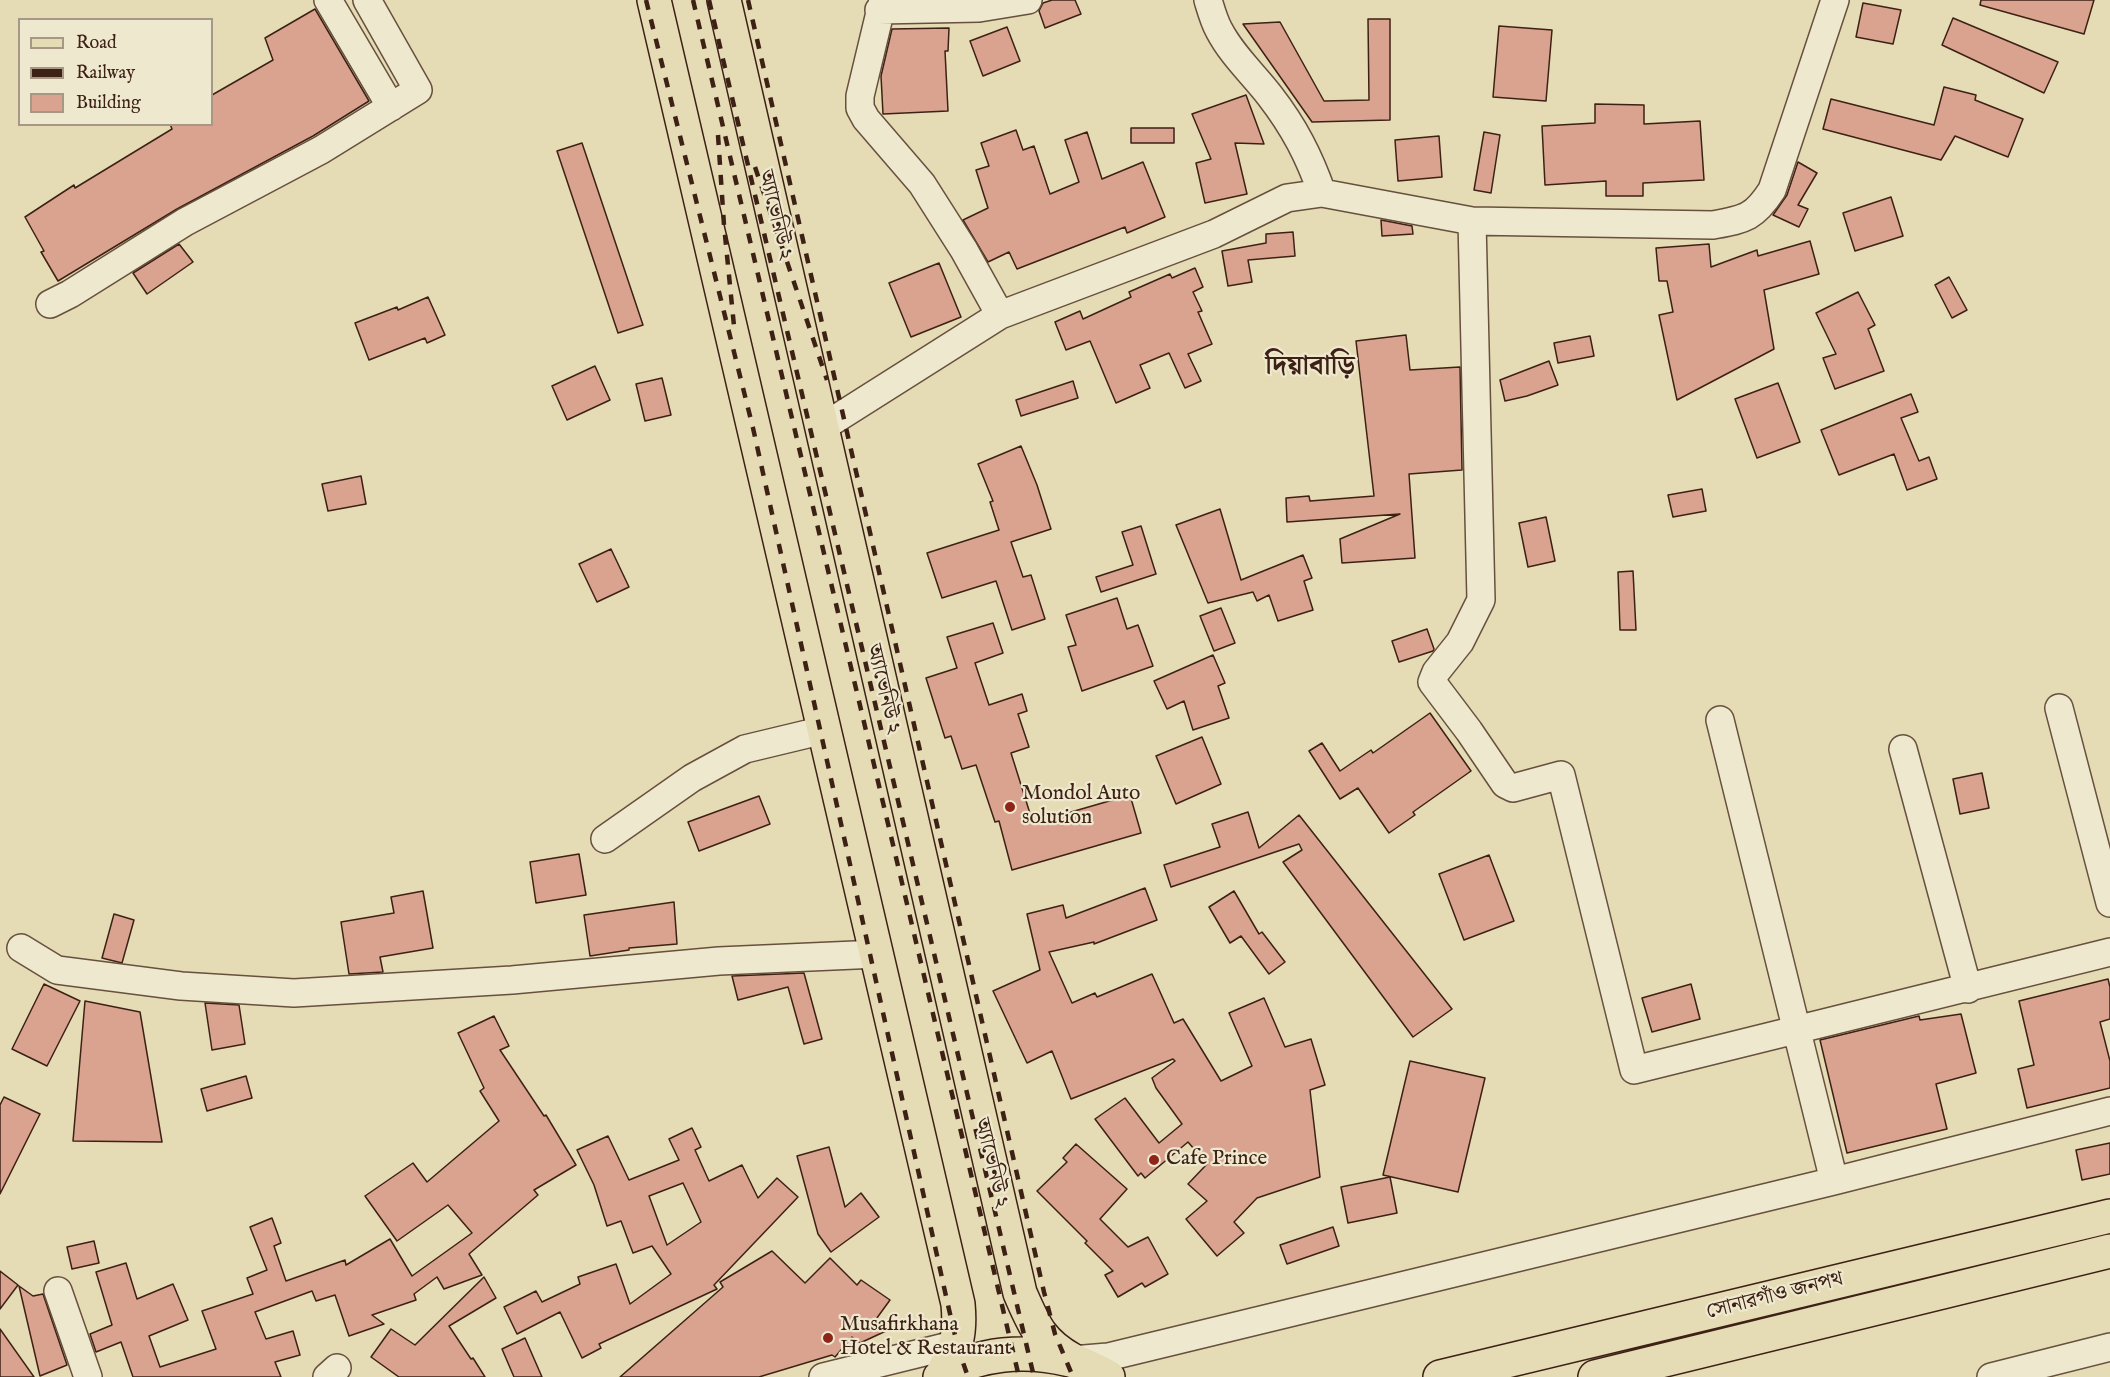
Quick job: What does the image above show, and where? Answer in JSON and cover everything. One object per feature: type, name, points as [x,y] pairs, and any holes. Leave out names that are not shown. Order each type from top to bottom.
[{"type":"main road","points":[[654,0],[958,1304],[960,1323],[957,1344],[941,1376]]},
{"type":"main road","name":"অ্যাভেনিউ ২","points":[[724,0],[1020,1293],[1031,1319],[1043,1338],[1055,1351],[1072,1360]]},
{"type":"main road","name":"সোনারগাঁও জনপথ","points":[[1440,1377],[2110,1216]]},
{"type":"main road","name":"সোনারগাঁও জনপথ","points":[[1594,1377],[2110,1251]]},
{"type":"main road","points":[[941,1376],[984,1358],[1028,1352],[1072,1360],[1108,1377]]},
{"type":"street","points":[[328,0],[391,107]]},
{"type":"street","points":[[50,304],[70,294],[185,222],[321,150],[418,90],[367,0]]},
{"type":"street","points":[[1000,315],[964,250],[922,184],[866,119],[860,108],[860,96],[881,5],[979,8],[1028,0]]},
{"type":"street","points":[[1208,0],[1218,30],[1299,137],[1322,193]]},
{"type":"street","points":[[823,427],[1000,315],[1214,234],[1287,198],[1322,193],[1472,221],[1713,225],[1742,219],[1760,208],[1772,190],[1835,0]]},
{"type":"street","points":[[1472,221],[1481,600],[1460,642],[1432,682],[1470,731],[1505,784],[1513,788],[1561,775],[1634,1070],[2110,952]]},
{"type":"street","points":[[2058,708],[2110,903]]},
{"type":"street","points":[[1720,720],[1834,1181]]},
{"type":"street","points":[[605,839],[692,778],[745,749],[824,730]]},
{"type":"street","points":[[1903,749],[1968,989]]},
{"type":"street","points":[[21,948],[57,970],[181,986],[294,993],[512,980],[719,961],[878,954]]},
{"type":"street","points":[[1072,1360],[1108,1357],[1834,1181],[2110,1111]]},
{"type":"street","points":[[58,1291],[88,1377]]},
{"type":"street","points":[[822,1377],[957,1344]]},
{"type":"street","points":[[1991,1377],[2110,1347]]},
{"type":"building","points":[[1052,0],[1075,0],[1081,14],[1045,28],[1039,11],[1043,3]]},
{"type":"building","points":[[1981,0],[2094,0],[2084,34],[1980,5]]},
{"type":"building","points":[[1863,3],[1901,10],[1893,44],[1856,37]]},
{"type":"building","points":[[315,9],[369,101],[313,136],[177,209],[58,281],[41,252],[44,251],[25,217],[74,185],[75,188],[172,129],[171,126],[213,126],[213,94],[273,60],[265,38]]},
{"type":"building","points":[[1953,18],[2058,62],[2044,93],[1942,45]]},
{"type":"building","points":[[1368,19],[1390,19],[1390,120],[1312,122],[1243,24],[1280,22],[1324,101],[1369,100]]},
{"type":"building","points":[[1499,26],[1552,30],[1546,101],[1493,97]]},
{"type":"building","points":[[1007,27],[1020,61],[983,76],[970,41]]},
{"type":"building","points":[[949,28],[948,51],[945,51],[948,111],[883,114],[881,76],[892,29]]},
{"type":"building","points":[[1944,87],[1976,95],[1975,100],[2023,119],[2008,157],[1955,136],[1941,160],[1823,129],[1831,99],[1934,125]]},
{"type":"building","points":[[1246,95],[1264,144],[1235,143],[1247,194],[1205,203],[1196,163],[1211,159],[1192,114]]},
{"type":"building","points":[[1595,104],[1644,105],[1644,124],[1700,121],[1704,180],[1643,183],[1643,196],[1606,196],[1606,181],[1545,185],[1542,126],[1595,123]]},
{"type":"building","points":[[1131,128],[1174,128],[1174,143],[1131,143]]},
{"type":"building","points":[[1016,130],[1023,150],[1034,146],[1050,194],[1079,182],[1065,140],[1087,132],[1102,179],[1143,162],[1165,217],[1127,233],[1125,227],[1017,269],[1009,252],[988,262],[963,220],[988,208],[976,170],[989,166],[981,143]]},
{"type":"building","points":[[1484,132],[1500,135],[1491,193],[1474,190]]},
{"type":"building","points":[[1439,136],[1442,177],[1398,181],[1395,140]]},
{"type":"building","points":[[582,143],[643,325],[618,333],[557,151]]},
{"type":"building","points":[[1798,162],[1817,173],[1798,205],[1808,209],[1799,227],[1773,215],[1787,195]]},
{"type":"building","points":[[1891,197],[1903,236],[1855,251],[1843,213]]},
{"type":"building","points":[[1381,220],[1412,226],[1413,234],[1382,236]]},
{"type":"building","points":[[1293,232],[1295,256],[1248,260],[1252,282],[1228,286],[1222,251],[1266,243],[1266,234]]},
{"type":"building","points":[[1810,241],[1819,274],[1764,290],[1774,349],[1677,400],[1659,315],[1673,312],[1667,281],[1659,281],[1656,248],[1709,244],[1711,267],[1757,250],[1758,256]]},
{"type":"building","points":[[179,244],[193,262],[147,294],[133,273]]},
{"type":"building","points":[[939,263],[961,317],[911,337],[889,283]]},
{"type":"building","points":[[1195,268],[1203,287],[1193,292],[1202,311],[1198,312],[1212,344],[1188,354],[1201,381],[1185,388],[1169,353],[1140,365],[1150,388],[1116,403],[1090,341],[1066,350],[1055,322],[1080,311],[1083,319],[1131,297],[1129,292],[1170,274],[1172,278]]},
{"type":"building","points":[[1949,277],[1967,310],[1952,318],[1935,285]]},
{"type":"building","points":[[1858,292],[1875,325],[1868,329],[1884,371],[1835,389],[1823,358],[1836,354],[1816,313]]},
{"type":"building","points":[[428,297],[445,335],[427,343],[425,338],[369,360],[355,323],[397,307],[398,310]]},
{"type":"building","points":[[1406,335],[1410,370],[1460,367],[1462,470],[1409,474],[1415,558],[1342,563],[1340,539],[1400,514],[1287,522],[1286,498],[1309,496],[1310,501],[1374,496],[1356,341]]},
{"type":"building","points":[[1590,336],[1594,356],[1558,363],[1554,343]]},
{"type":"building","points":[[1549,361],[1558,385],[1505,401],[1500,380]]},
{"type":"building","points":[[595,366],[610,400],[567,420],[552,386]]},
{"type":"building","points":[[662,378],[671,415],[645,421],[636,384]]},
{"type":"building","points":[[1073,381],[1078,398],[1021,416],[1016,400]]},
{"type":"building","points":[[1778,383],[1800,442],[1757,458],[1735,399]]},
{"type":"building","points":[[1911,394],[1918,412],[1901,418],[1919,461],[1929,457],[1937,479],[1907,490],[1894,454],[1839,475],[1821,430]]},
{"type":"building","points":[[1021,446],[1051,529],[1011,542],[1023,577],[1031,575],[1045,619],[1012,630],[996,581],[942,598],[927,553],[999,530],[990,502],[993,501],[978,464]]},
{"type":"building","points":[[361,476],[366,504],[328,511],[322,484]]},
{"type":"building","points":[[1702,489],[1706,511],[1673,517],[1668,495]]},
{"type":"building","points":[[1220,509],[1241,580],[1303,555],[1312,578],[1304,581],[1313,610],[1278,621],[1269,595],[1257,601],[1253,592],[1208,603],[1176,525]]},
{"type":"building","points":[[1546,517],[1555,561],[1528,567],[1519,523]]},
{"type":"building","points":[[1141,526],[1156,574],[1101,592],[1096,577],[1133,565],[1122,532]]},
{"type":"building","points":[[611,549],[629,587],[597,602],[579,564]]},
{"type":"building","points":[[1633,571],[1636,630],[1620,630],[1618,572]]},
{"type":"building","points":[[1117,598],[1127,629],[1138,625],[1153,666],[1082,691],[1068,647],[1076,645],[1066,615]]},
{"type":"building","points":[[1221,608],[1235,643],[1214,651],[1200,616]]},
{"type":"building","points":[[993,623],[1003,653],[975,663],[989,705],[1022,694],[1027,711],[1018,714],[1029,747],[1011,753],[1033,823],[1130,795],[1141,833],[1012,870],[999,821],[995,822],[976,765],[962,769],[951,736],[945,738],[926,678],[957,668],[947,637]]},
{"type":"building","points":[[1427,629],[1433,651],[1399,662],[1392,641]]},
{"type":"building","points":[[1213,655],[1225,683],[1218,686],[1229,718],[1193,730],[1184,701],[1167,709],[1154,681]]},
{"type":"building","points":[[1430,713],[1471,771],[1413,812],[1415,815],[1389,833],[1358,788],[1340,799],[1309,751],[1322,743],[1340,771],[1371,750],[1373,753]]},
{"type":"building","points":[[1202,737],[1221,784],[1176,804],[1156,756]]},
{"type":"building","points":[[1982,773],[1989,808],[1960,814],[1953,779]]},
{"type":"building","points":[[759,796],[770,824],[699,851],[688,822]]},
{"type":"building","points":[[1248,812],[1259,848],[1299,815],[1452,1009],[1413,1037],[1283,862],[1302,850],[1299,844],[1171,887],[1164,865],[1220,847],[1212,824]]},
{"type":"building","points":[[579,854],[586,895],[536,903],[530,862]]},
{"type":"building","points":[[1489,855],[1514,921],[1464,940],[1439,874]]},
{"type":"building","points":[[1145,888],[1157,920],[1094,944],[1094,942],[1049,952],[1072,1003],[1095,993],[1097,997],[1152,974],[1174,1023],[1183,1019],[1221,1081],[1252,1066],[1229,1013],[1264,998],[1285,1047],[1311,1039],[1325,1085],[1310,1090],[1320,1177],[1257,1198],[1234,1222],[1244,1233],[1217,1256],[1186,1219],[1207,1201],[1188,1184],[1207,1164],[1188,1142],[1145,1178],[1141,1173],[1138,1176],[1095,1119],[1125,1098],[1159,1143],[1182,1124],[1156,1088],[1152,1078],[1175,1061],[1173,1059],[1071,1099],[1052,1051],[1027,1063],[993,991],[1040,970],[1027,914],[1063,905],[1066,918]]},
{"type":"building","points":[[423,891],[433,948],[380,957],[383,972],[349,974],[341,922],[394,913],[391,897]]},
{"type":"building","points":[[1234,891],[1259,934],[1262,932],[1285,962],[1269,974],[1241,936],[1230,943],[1209,907]]},
{"type":"building","points":[[674,902],[677,944],[629,948],[629,950],[590,956],[584,915]]},
{"type":"building","points":[[114,914],[134,920],[122,963],[102,958]]},
{"type":"building","points":[[804,973],[822,1039],[804,1044],[788,987],[738,1000],[732,976]]},
{"type":"building","points":[[2108,979],[2110,1019],[2100,1022],[2110,1061],[2110,1088],[2027,1108],[2018,1069],[2034,1065],[2019,1001]]},
{"type":"building","points":[[44,984],[80,1001],[47,1066],[12,1049]]},
{"type":"building","points":[[1691,984],[1700,1019],[1652,1032],[1642,998]]},
{"type":"building","points":[[85,1001],[140,1012],[162,1142],[73,1141]]},
{"type":"building","points":[[205,1003],[239,1005],[245,1044],[212,1050]]},
{"type":"building","points":[[1961,1014],[1976,1073],[1936,1084],[1947,1129],[1847,1153],[1820,1040],[1919,1016],[1920,1020]]},
{"type":"building","points":[[494,1016],[509,1046],[500,1050],[544,1116],[546,1115],[576,1165],[534,1190],[538,1195],[469,1254],[482,1275],[444,1289],[437,1277],[414,1294],[416,1300],[372,1315],[384,1324],[349,1336],[335,1295],[316,1301],[312,1291],[255,1312],[266,1339],[293,1331],[300,1355],[275,1362],[281,1377],[133,1377],[121,1342],[96,1352],[90,1334],[112,1325],[96,1272],[126,1263],[137,1299],[173,1284],[188,1320],[149,1336],[160,1367],[216,1349],[202,1311],[253,1294],[247,1278],[267,1270],[250,1227],[272,1218],[281,1243],[274,1246],[286,1281],[345,1260],[346,1265],[390,1239],[412,1276],[472,1233],[448,1205],[397,1241],[365,1196],[413,1163],[427,1182],[499,1121],[480,1091],[484,1088],[458,1033]]},
{"type":"building","points":[[1410,1061],[1485,1078],[1458,1192],[1383,1175]]},
{"type":"building","points":[[246,1076],[252,1098],[207,1111],[201,1089]]},
{"type":"building","points":[[4,1097],[40,1114],[0,1194],[0,1105]]},
{"type":"building","points":[[692,1128],[701,1147],[695,1150],[709,1181],[742,1165],[758,1198],[777,1178],[798,1197],[714,1285],[717,1289],[599,1344],[601,1348],[582,1358],[560,1312],[517,1334],[504,1307],[536,1291],[542,1302],[580,1284],[578,1277],[616,1264],[630,1304],[671,1274],[652,1246],[633,1253],[621,1221],[607,1226],[594,1185],[577,1150],[608,1136],[629,1180],[679,1160],[669,1139]],"holes":[[[683,1183],[701,1222],[667,1245],[649,1196]]]},
{"type":"building","points":[[2110,1143],[2110,1174],[2082,1180],[2076,1150]]},
{"type":"building","points":[[1076,1144],[1127,1189],[1100,1219],[1128,1247],[1148,1237],[1168,1274],[1145,1287],[1142,1283],[1118,1297],[1105,1275],[1113,1271],[1085,1243],[1087,1241],[1037,1191],[1067,1162],[1063,1158]]},
{"type":"building","points":[[829,1147],[845,1207],[861,1193],[879,1217],[831,1252],[818,1234],[797,1156]]},
{"type":"building","points":[[1390,1177],[1397,1213],[1348,1223],[1341,1187]]},
{"type":"building","points":[[1333,1227],[1339,1246],[1287,1264],[1280,1245]]},
{"type":"building","points":[[94,1241],[99,1263],[72,1269],[67,1247]]},
{"type":"building","points":[[772,1251],[805,1283],[830,1258],[857,1285],[861,1280],[890,1300],[874,1322],[886,1331],[860,1343],[852,1337],[835,1357],[832,1355],[759,1377],[620,1377],[723,1287],[720,1282]]},
{"type":"building","points":[[0,1271],[18,1285],[0,1309]]},
{"type":"building","points":[[484,1277],[496,1298],[449,1326],[485,1377],[399,1377],[371,1357],[391,1329],[415,1345]]},
{"type":"building","points":[[19,1286],[33,1296],[43,1294],[67,1365],[40,1376]]},
{"type":"building","points":[[0,1329],[34,1377],[0,1377]]},
{"type":"building","points":[[525,1338],[542,1377],[514,1377],[502,1349]]},
{"type":"railway","points":[[646,0],[753,428],[948,1305],[958,1348],[968,1377]]},
{"type":"railway","points":[[693,0],[1019,1377]]},
{"type":"railway","points":[[709,0],[1034,1377]]},
{"type":"railway","points":[[748,0],[1044,1292],[1055,1334],[1073,1377]]},
{"type":"railway","points":[[718,135],[734,326]]},
{"type":"railway","points":[[755,167],[827,380]]},
{"type":"place","name":"Mondol Auto solution","points":[[1010,807]]},
{"type":"place","name":"Cafe Prince","points":[[1154,1160]]},
{"type":"place","name":"Musafirkhana Hotel & Restaurant","points":[[828,1338]]},
{"type":"district","name":"দিয়াবাড়ি","points":[[1310,368]]}]
